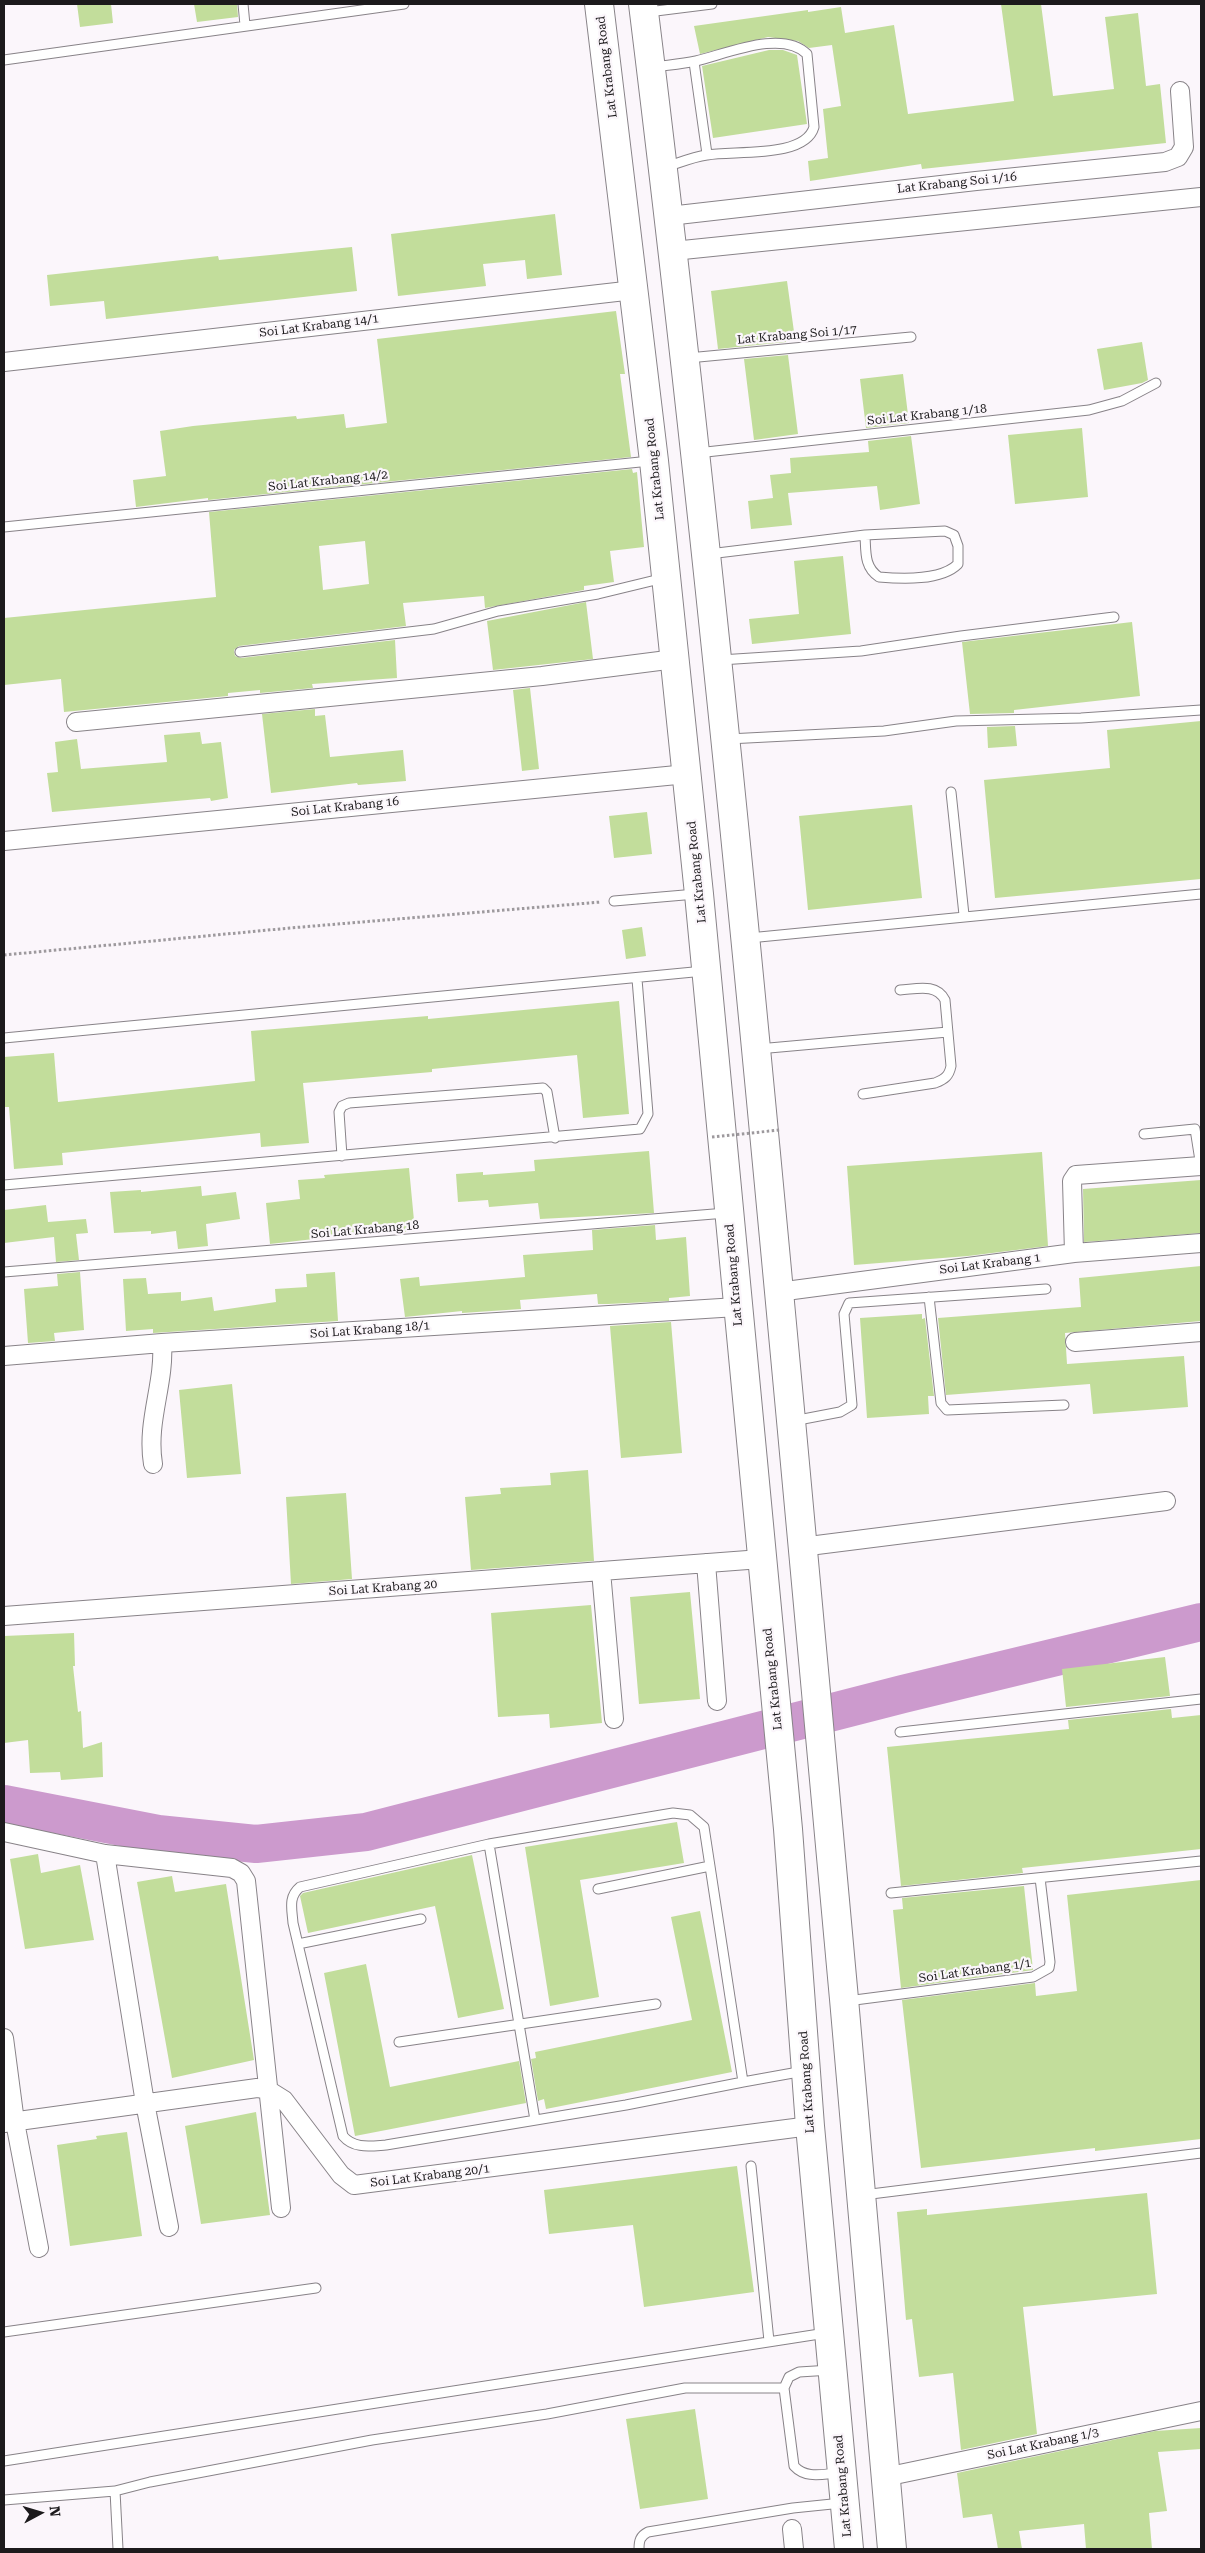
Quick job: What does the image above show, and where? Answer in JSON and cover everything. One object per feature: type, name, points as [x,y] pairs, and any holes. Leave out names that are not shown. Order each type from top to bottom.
[{"type":"main road","name":"Lat Krabang Road","points":[[599,4],[654,461],[699,894],[788,1829],[810,2126],[849,2549]]},
{"type":"main road","points":[[643,8],[686,358],[746,938],[844,2001],[892,2549]]},
{"type":"street","name":"Lat Krabang Soi 1/16","points":[[668,216],[976,181],[1165,162],[1178,157],[1184,147],[1180,91]]},
{"type":"street","points":[[673,251],[1201,197]]},
{"type":"street","name":"Soi Lat Krabang 14/1","points":[[4,362],[634,290]]},
{"type":"street","points":[[76,722],[542,676],[675,659]]},
{"type":"street","name":"Soi Lat Krabang 16","points":[[4,841],[687,774]]},
{"type":"street","points":[[1074,1253],[1074,1176],[1201,1166]]},
{"type":"street","name":"Soi Lat Krabang 1","points":[[778,1292],[1074,1253],[1201,1243]]},
{"type":"street","name":"Soi Lat Krabang 18/1","points":[[4,1356],[737,1307]]},
{"type":"street","points":[[1075,1342],[1201,1332]]},
{"type":"street","points":[[153,1464],[151,1428],[163,1361],[162,1344]]},
{"type":"street","points":[[802,1547],[1166,1501]]},
{"type":"street","name":"Soi Lat Krabang 20","points":[[4,1616],[762,1559]]},
{"type":"street","points":[[706,1563],[717,1701]]},
{"type":"street","points":[[602,1571],[614,1718]]},
{"type":"street","points":[[4,1832],[105,1854],[232,1868],[241,1873],[246,1881],[281,2208]]},
{"type":"street","points":[[105,1854],[146,2103],[169,2227]]},
{"type":"street","points":[[4,2038],[9,2123],[39,2248]]},
{"type":"street","points":[[9,2123],[246,2089],[268,2090]]},
{"type":"street","name":"Soi Lat Krabang 20/1","points":[[268,2090],[284,2100],[341,2175],[354,2184],[810,2126]]},
{"type":"street","name":"Soi Lat Krabang 1/3","points":[[885,2476],[1201,2411]]},
{"type":"street","points":[[792,2529],[794,2549]]},
{"type":"lane","points":[[243,4],[245,25]]},
{"type":"lane","points":[[4,60],[404,4]]},
{"type":"lane","points":[[643,8],[712,4]]},
{"type":"lane","points":[[651,67],[694,62],[760,44],[791,44],[800,47],[807,54],[814,127],[812,134],[795,145],[784,149],[707,154],[663,168]]},
{"type":"lane","points":[[694,62],[707,154]]},
{"type":"lane","name":"Lat Krabang Soi 1/17","points":[[686,358],[910,337]]},
{"type":"lane","name":"Soi Lat Krabang 1/18","points":[[696,453],[1089,410],[1122,401],[1156,383]]},
{"type":"lane","name":"Soi Lat Krabang 14/2","points":[[4,527],[654,461]]},
{"type":"lane","points":[[706,555],[865,535],[946,531],[954,535],[958,564],[951,570],[933,575],[879,577],[872,572],[866,562],[865,535]]},
{"type":"lane","points":[[240,652],[434,629],[498,611],[598,594],[667,578]]},
{"type":"lane","points":[[718,660],[861,651],[961,636],[1114,617]]},
{"type":"lane","points":[[726,739],[884,731],[956,721],[1081,718],[1201,710]]},
{"type":"lane","points":[[951,792],[964,915]]},
{"type":"lane","points":[[614,901],[699,894]]},
{"type":"lane","points":[[746,938],[964,915],[1201,894]]},
{"type":"lane","points":[[4,1038],[706,971]]},
{"type":"lane","points":[[4,1185],[555,1138],[640,1129],[646,1122],[648,1114],[637,979]]},
{"type":"lane","points":[[863,1094],[945,1080],[951,1066],[945,1000],[941,993],[932,988],[900,990]]},
{"type":"lane","points":[[755,1049],[948,1032]]},
{"type":"lane","points":[[342,1156],[339,1112],[342,1106],[350,1103],[543,1088],[547,1092],[555,1138]]},
{"type":"lane","points":[[1144,1134],[1198,1129],[1201,1166]]},
{"type":"lane","name":"Soi Lat Krabang 18","points":[[4,1272],[729,1213]]},
{"type":"lane","points":[[790,1422],[840,1412],[852,1405],[844,1314],[849,1303],[1046,1289]]},
{"type":"lane","points":[[929,1297],[941,1403],[947,1410],[1064,1405]]},
{"type":"lane","points":[[900,1732],[1201,1699]]},
{"type":"lane","points":[[742,2082],[703,1825],[690,1815],[676,1813],[489,1844],[300,1887],[293,1892],[291,1901],[298,1944],[343,2136],[349,2143],[360,2146],[386,2145],[535,2120],[742,2082],[806,2070]]},
{"type":"lane","points":[[489,1844],[535,2120]]},
{"type":"lane","points":[[891,1893],[1201,1861]]},
{"type":"lane","points":[[598,1889],[710,1866]]},
{"type":"lane","name":"Soi Lat Krabang 1/1","points":[[844,2001],[1033,1977],[1042,1973],[1049,1968],[1050,1962],[1040,1878]]},
{"type":"lane","points":[[298,1944],[421,1919]]},
{"type":"lane","points":[[398,2042],[656,2004]]},
{"type":"lane","points":[[861,2195],[883,2194],[1201,2153]]},
{"type":"lane","points":[[751,2166],[769,2341]]},
{"type":"lane","points":[[4,2332],[316,2288]]},
{"type":"lane","points":[[4,2461],[829,2333]]},
{"type":"lane","points":[[832,2370],[799,2372],[789,2377],[784,2388],[794,2466],[800,2473],[811,2475],[842,2473]]},
{"type":"lane","points":[[4,2500],[116,2491],[150,2482],[372,2440],[546,2414],[685,2388],[784,2388]]},
{"type":"lane","points":[[116,2491],[118,2549]]},
{"type":"lane","points":[[639,2549],[642,2535],[648,2532],[793,2508],[844,2503]]},
{"type":"path","points":[[4,955],[300,927],[614,901]]},
{"type":"path","points":[[712,1136],[780,1130]]},
{"type":"building","points":[[77,4],[111,4],[113,23],[80,27]]},
{"type":"building","points":[[194,4],[237,4],[238,17],[197,22]]},
{"type":"building","points":[[1001,4],[1041,4],[1053,96],[1114,89],[1105,17],[1138,13],[1146,86],[1160,84],[1166,143],[922,169],[921,164],[810,181],[808,161],[828,158],[823,109],[841,106],[832,45],[809,48],[798,41],[768,37],[700,54],[694,26],[841,7],[845,33],[894,25],[908,114],[1014,101]]},
{"type":"building","points":[[769,50],[783,50],[797,55],[807,124],[713,138],[702,66]]},
{"type":"building","points":[[555,214],[562,275],[527,279],[525,260],[483,264],[486,286],[398,296],[391,234]]},
{"type":"building","points":[[352,247],[357,291],[106,319],[104,301],[50,306],[47,275],[218,256],[219,260]]},
{"type":"building","points":[[787,281],[795,339],[786,340],[786,342],[718,349],[711,291]]},
{"type":"building","points":[[616,311],[625,374],[620,374],[631,457],[208,500],[208,498],[136,507],[133,480],[166,476],[160,431],[296,416],[297,419],[344,414],[346,428],[387,423],[377,339]]},
{"type":"building","points":[[1142,342],[1148,380],[1142,383],[1104,390],[1097,349]]},
{"type":"building","points":[[788,355],[798,434],[754,440],[744,359]]},
{"type":"building","points":[[903,374],[909,423],[866,428],[860,379]]},
{"type":"building","points":[[1082,428],[1088,497],[1015,504],[1008,435]]},
{"type":"building","points":[[911,436],[920,504],[880,510],[877,486],[788,493],[792,525],[751,529],[748,501],[773,498],[770,475],[791,473],[790,458],[869,452],[868,441]]},
{"type":"building","points":[[632,469],[633,473],[637,472],[644,547],[610,551],[614,582],[584,586],[584,590],[485,608],[484,596],[403,603],[406,626],[239,646],[234,650],[235,656],[241,658],[395,640],[397,678],[312,684],[313,688],[260,693],[260,690],[228,693],[228,696],[64,712],[61,679],[4,685],[4,618],[216,597],[209,512]],"holes":[[[365,541],[369,584],[323,590],[319,546]]]},
{"type":"building","points":[[843,556],[851,634],[752,644],[749,619],[799,614],[794,561]]},
{"type":"building","points":[[586,602],[593,659],[493,670],[487,621]]},
{"type":"building","points":[[1132,622],[1140,696],[1014,710],[1014,713],[970,714],[962,642]]},
{"type":"building","points":[[530,688],[539,769],[522,771],[513,690]]},
{"type":"building","points":[[315,709],[315,716],[325,715],[330,757],[403,750],[406,781],[358,785],[357,783],[271,793],[262,714]]},
{"type":"building","points":[[1201,721],[1201,879],[995,898],[984,780],[1110,768],[1107,730]]},
{"type":"building","points":[[1015,726],[1017,746],[988,748],[987,727]]},
{"type":"building","points":[[200,732],[202,744],[221,742],[228,798],[211,801],[210,798],[52,812],[47,773],[58,772],[55,742],[77,739],[81,769],[167,762],[164,735]]},
{"type":"building","points":[[912,805],[922,898],[808,910],[799,816]]},
{"type":"building","points":[[647,812],[652,854],[614,858],[609,816]]},
{"type":"building","points":[[642,927],[646,956],[626,959],[622,930]]},
{"type":"building","points":[[619,1001],[629,1114],[583,1118],[577,1055],[432,1069],[432,1072],[303,1083],[309,1143],[261,1147],[260,1133],[62,1153],[63,1165],[14,1169],[9,1107],[4,1107],[4,1057],[54,1053],[58,1102],[255,1081],[251,1031],[428,1016],[428,1019]]},
{"type":"building","points":[[649,1151],[654,1213],[540,1219],[538,1203],[489,1207],[488,1200],[458,1202],[456,1174],[483,1172],[483,1175],[535,1171],[534,1160]]},
{"type":"building","points":[[1042,1152],[1048,1246],[968,1256],[854,1265],[847,1166]]},
{"type":"building","points":[[409,1168],[415,1231],[394,1233],[393,1230],[270,1244],[266,1203],[300,1199],[298,1180],[325,1178],[324,1175]]},
{"type":"building","points":[[1201,1180],[1201,1233],[1084,1242],[1083,1189]]},
{"type":"building","points":[[201,1186],[202,1196],[236,1192],[240,1219],[206,1224],[208,1246],[178,1249],[176,1231],[151,1234],[151,1231],[114,1233],[110,1192],[141,1190],[141,1192]]},
{"type":"building","points":[[46,1205],[48,1222],[86,1219],[88,1233],[76,1234],[79,1260],[56,1262],[54,1237],[4,1243],[4,1210]]},
{"type":"building","points":[[655,1225],[656,1240],[686,1237],[690,1296],[669,1298],[669,1301],[598,1304],[597,1294],[520,1300],[521,1309],[462,1313],[462,1311],[405,1317],[400,1279],[419,1277],[420,1286],[525,1277],[523,1255],[593,1250],[592,1230]]},
{"type":"building","points":[[1201,1266],[1201,1321],[1065,1333],[1067,1364],[1184,1356],[1188,1407],[1093,1414],[1090,1384],[946,1395],[938,1318],[1081,1307],[1079,1278]]},
{"type":"building","points":[[80,1272],[84,1330],[54,1333],[55,1341],[28,1343],[24,1289],[58,1286],[57,1274]]},
{"type":"building","points":[[335,1272],[338,1321],[153,1333],[153,1329],[126,1331],[123,1279],[146,1278],[148,1294],[181,1292],[181,1301],[212,1297],[214,1311],[276,1302],[275,1289],[307,1287],[306,1274]]},
{"type":"building","points":[[922,1314],[922,1319],[925,1318],[934,1396],[928,1396],[929,1414],[867,1418],[860,1318]]},
{"type":"building","points":[[671,1322],[682,1453],[621,1458],[610,1326]]},
{"type":"building","points":[[232,1384],[241,1474],[187,1478],[179,1390]]},
{"type":"building","points":[[588,1470],[594,1561],[471,1570],[465,1497],[501,1494],[500,1488],[551,1485],[550,1473]]},
{"type":"building","points":[[346,1493],[352,1579],[291,1584],[286,1497]]},
{"type":"building","points":[[690,1592],[700,1699],[639,1704],[630,1597]]},
{"type":"building","points":[[591,1605],[602,1723],[550,1728],[549,1714],[498,1717],[491,1613]]},
{"type":"building","points":[[74,1633],[75,1666],[73,1666],[78,1712],[81,1711],[83,1748],[102,1742],[103,1777],[61,1780],[60,1772],[30,1773],[28,1740],[4,1743],[4,1636]]},
{"type":"building","points":[[1165,1657],[1170,1696],[1066,1707],[1062,1669]]},
{"type":"building","points":[[1171,1709],[1172,1718],[1201,1715],[1201,1849],[1022,1868],[1023,1873],[901,1886],[887,1747],[1069,1729],[1068,1720]]},
{"type":"building","points":[[677,1822],[684,1863],[580,1880],[599,1997],[550,2006],[525,1847]]},
{"type":"building","points":[[38,1854],[41,1873],[80,1865],[94,1940],[25,1949],[10,1859]]},
{"type":"building","points":[[472,1855],[504,2009],[458,2018],[435,1906],[308,1933],[300,1896],[303,1893]]},
{"type":"building","points":[[172,1876],[175,1892],[226,1884],[254,2060],[172,2078],[137,1882]]},
{"type":"building","points":[[1201,1880],[1201,2139],[1095,2151],[1095,2148],[921,2168],[902,2000],[1035,1983],[1036,1996],[1077,1991],[1067,1895]]},
{"type":"building","points":[[1024,1886],[1033,1970],[901,1988],[893,1910],[903,1909],[902,1898]]},
{"type":"building","points":[[700,1911],[732,2072],[546,2109],[544,2099],[538,2101],[531,2059],[536,2058],[535,2052],[692,2020],[671,1917]]},
{"type":"building","points":[[366,1964],[390,2087],[519,2061],[526,2103],[355,2136],[324,1973]]},
{"type":"building","points":[[256,2112],[270,2215],[201,2224],[185,2126]]},
{"type":"building","points":[[127,2132],[142,2236],[70,2246],[57,2145],[97,2139],[96,2136]]},
{"type":"building","points":[[737,2166],[754,2292],[644,2307],[633,2225],[549,2234],[544,2190]]},
{"type":"building","points":[[1147,2193],[1157,2294],[1023,2307],[1037,2434],[961,2450],[953,2373],[919,2377],[912,2319],[906,2320],[897,2212],[927,2209],[927,2215]]},
{"type":"building","points":[[695,2409],[708,2499],[640,2509],[626,2419]]},
{"type":"building","points":[[1201,2428],[1201,2449],[1158,2452],[1167,2511],[1149,2513],[1152,2549],[1086,2549],[1084,2524],[1019,2531],[1022,2549],[998,2549],[992,2514],[963,2518],[957,2473],[1155,2431]]},
{"type":"waterway","points":[[4,1804],[158,1834],[256,1844],[366,1832],[903,1694],[1201,1622]]}]
